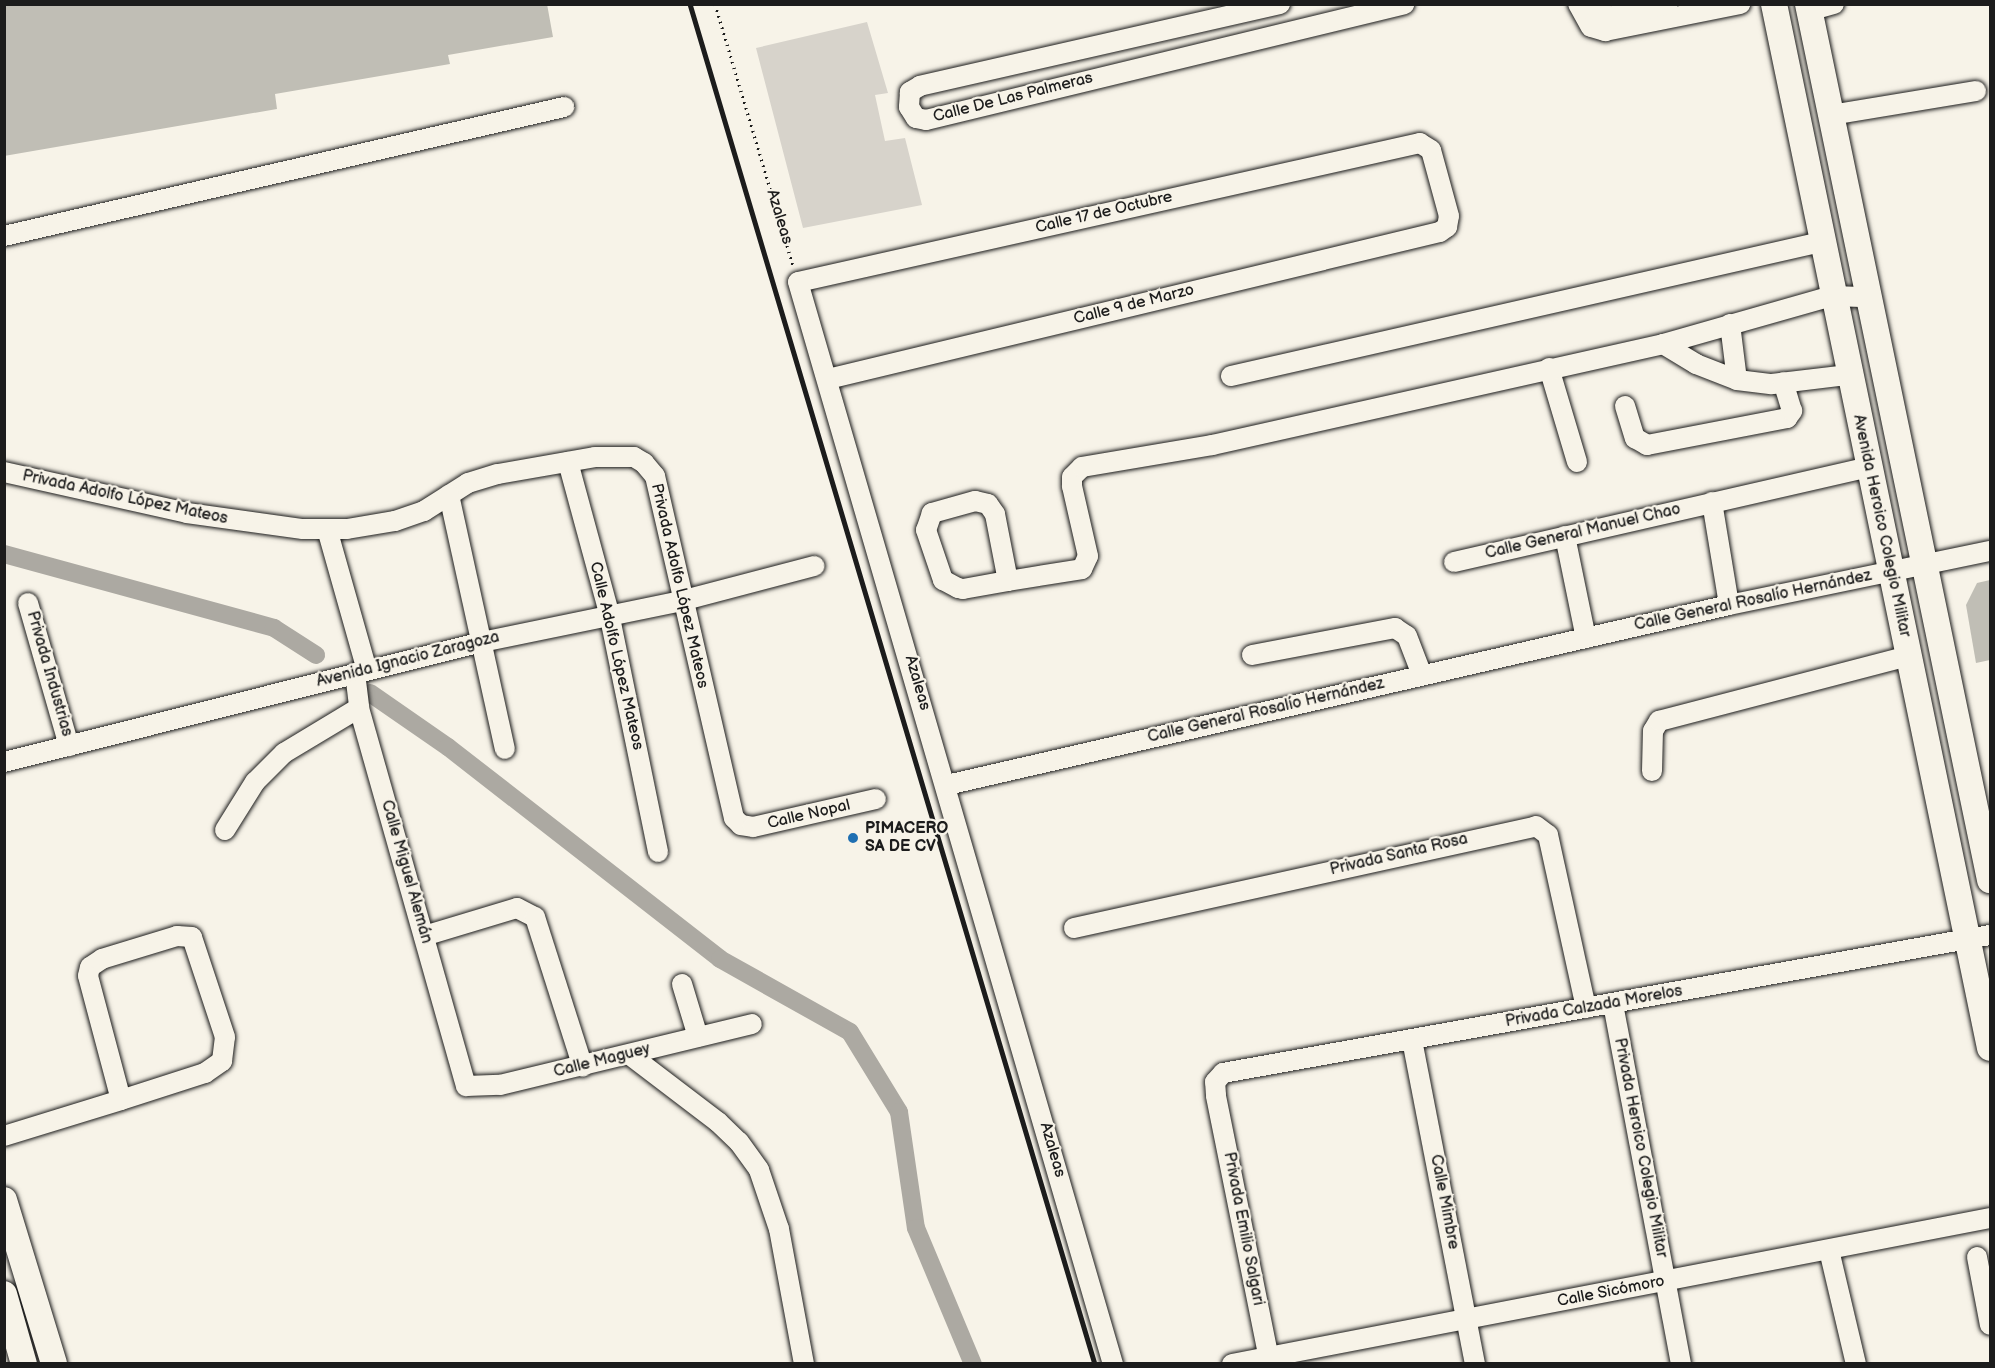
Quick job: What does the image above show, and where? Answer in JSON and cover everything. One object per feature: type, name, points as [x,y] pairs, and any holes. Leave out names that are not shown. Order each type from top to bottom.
[{"type":"main road","name":"Avenida Heroico Colegio Militar","points":[[1774,4],[1848,375],[1909,656],[1979,937],[1990,1048]]},
{"type":"main road","name":"Avenida Heroico Colegio Militar","points":[[1808,8],[1990,880]]},
{"type":"main road","points":[[4,1200],[54,1364]]},
{"type":"main road","points":[[4,1294],[24,1364]]},
{"type":"street","name":"Calle De Las Palmeras","points":[[1280,4],[921,86],[910,92],[909,107],[916,118],[926,120],[1404,4]]},
{"type":"street","points":[[1578,4],[1591,27],[1605,31],[1740,4]]},
{"type":"street","points":[[1593,4],[1608,17],[1668,4]]},
{"type":"street","points":[[1808,8],[1834,4]]},
{"type":"street","points":[[1205,21],[1213,49]]},
{"type":"street","points":[[1831,116],[1976,91]]},
{"type":"street","points":[[4,236],[564,107]]},
{"type":"street","name":"Calle 17 de Octubre","points":[[798,282],[1411,145]]},
{"type":"street","name":"Calle 9 de Marzo","points":[[828,379],[1440,232],[1447,228],[1449,216],[1431,150],[1427,145],[1411,145]]},
{"type":"street","points":[[1231,376],[1821,242]]},
{"type":"street","name":"Azaleas","points":[[798,282],[947,785],[1113,1364]]},
{"type":"street","points":[[1008,581],[995,514],[988,504],[975,501],[932,513],[927,530],[943,580],[963,589],[1008,581],[1085,566],[1088,556],[1072,486],[1072,477],[1082,467],[1212,445],[1663,344],[1832,296],[1869,297]]},
{"type":"street","points":[[1730,324],[1737,380]]},
{"type":"street","points":[[1663,344],[1696,364],[1737,380],[1783,382],[1848,375]]},
{"type":"street","points":[[1549,368],[1577,462]]},
{"type":"street","points":[[1626,406],[1635,438],[1647,445],[1787,418],[1792,411],[1783,382]]},
{"type":"street","name":"Privada Adolfo López Mateos","points":[[4,472],[187,513],[327,529],[395,521],[424,511],[449,495],[498,474],[620,455],[644,462],[655,476],[681,601],[730,810],[741,825]]},
{"type":"street","name":"Calle Adolfo López Mateos","points":[[568,462],[609,613],[658,852]]},
{"type":"street","name":"Calle General Manuel Chao","points":[[1454,562],[1868,467]]},
{"type":"street","points":[[449,495],[506,749]]},
{"type":"street","points":[[1712,502],[1729,605]]},
{"type":"street","name":"Calle Miguel Alemán","points":[[327,529],[361,671],[359,708],[424,936],[459,1072]]},
{"type":"street","points":[[1565,536],[1586,638]]},
{"type":"street","name":"Calle General Rosalío Hernández","points":[[947,785],[1729,605],[1990,551]]},
{"type":"street","name":"Avenida Ignacio Zaragoza","points":[[4,762],[361,671],[609,613],[681,601],[814,566]]},
{"type":"street","name":"Privada Industrias","points":[[28,603],[69,746]]},
{"type":"street","points":[[1252,655],[1395,628],[1407,636],[1422,675]]},
{"type":"street","points":[[1652,771],[1653,731],[1659,721],[1909,656]]},
{"type":"street","points":[[225,830],[255,782],[284,753],[359,708]]},
{"type":"street","name":"Calle Nopal","points":[[741,825],[753,828],[876,800]]},
{"type":"street","name":"Privada Santa Rosa","points":[[1074,928],[1536,826],[1548,835],[1586,1008]]},
{"type":"street","points":[[424,936],[517,908],[535,918],[583,1067]]},
{"type":"street","points":[[4,1136],[121,1100],[205,1073],[222,1061],[225,1054],[225,1037],[192,937],[177,936],[102,959],[90,967],[88,976],[121,1100]]},
{"type":"street","name":"Privada Calzada Morelos","points":[[1216,1095],[1215,1082],[1223,1073],[1979,937]]},
{"type":"street","points":[[682,984],[698,1037]]},
{"type":"street","name":"Privada Heroico Colegio Militar","points":[[1613,1004],[1681,1364]]},
{"type":"street","name":"Calle Maguey","points":[[459,1072],[466,1086],[482,1088],[583,1067],[752,1024]]},
{"type":"street","name":"Calle Mimbre","points":[[1412,1040],[1475,1364]]},
{"type":"street","points":[[630,1055],[718,1122],[739,1142],[759,1170],[779,1229],[804,1364]]},
{"type":"street","name":"Privada Emilio Salgari","points":[[1216,1095],[1269,1361]]},
{"type":"street","name":"Calle Sicómoro","points":[[1232,1364],[1269,1361],[1467,1320],[1988,1220]]},
{"type":"street","points":[[1829,1250],[1856,1364]]},
{"type":"street","points":[[1977,1257],[1990,1325]]},
{"type":"path","name":"Azaleas","points":[[715,4],[798,282]]},
{"type":"shaded area","points":[[867,22],[888,93],[875,95],[885,141],[905,138],[922,205],[803,228],[756,48]]},
{"type":"building","points":[[4,4],[547,4],[553,37],[448,55],[450,64],[275,94],[277,109],[4,156]]},
{"type":"building","points":[[1990,580],[1990,660],[1976,663],[1966,605],[1977,583]]},
{"type":"waterway","points":[[4,554],[274,628],[316,655]]},
{"type":"waterway","points":[[370,693],[448,747],[720,959],[850,1032],[899,1112],[916,1228],[973,1364]]},
{"type":"railway","points":[[690,4],[1095,1364]]},
{"type":"place","name":"PIMACERO SA DE CV","points":[[853,838]]}]
